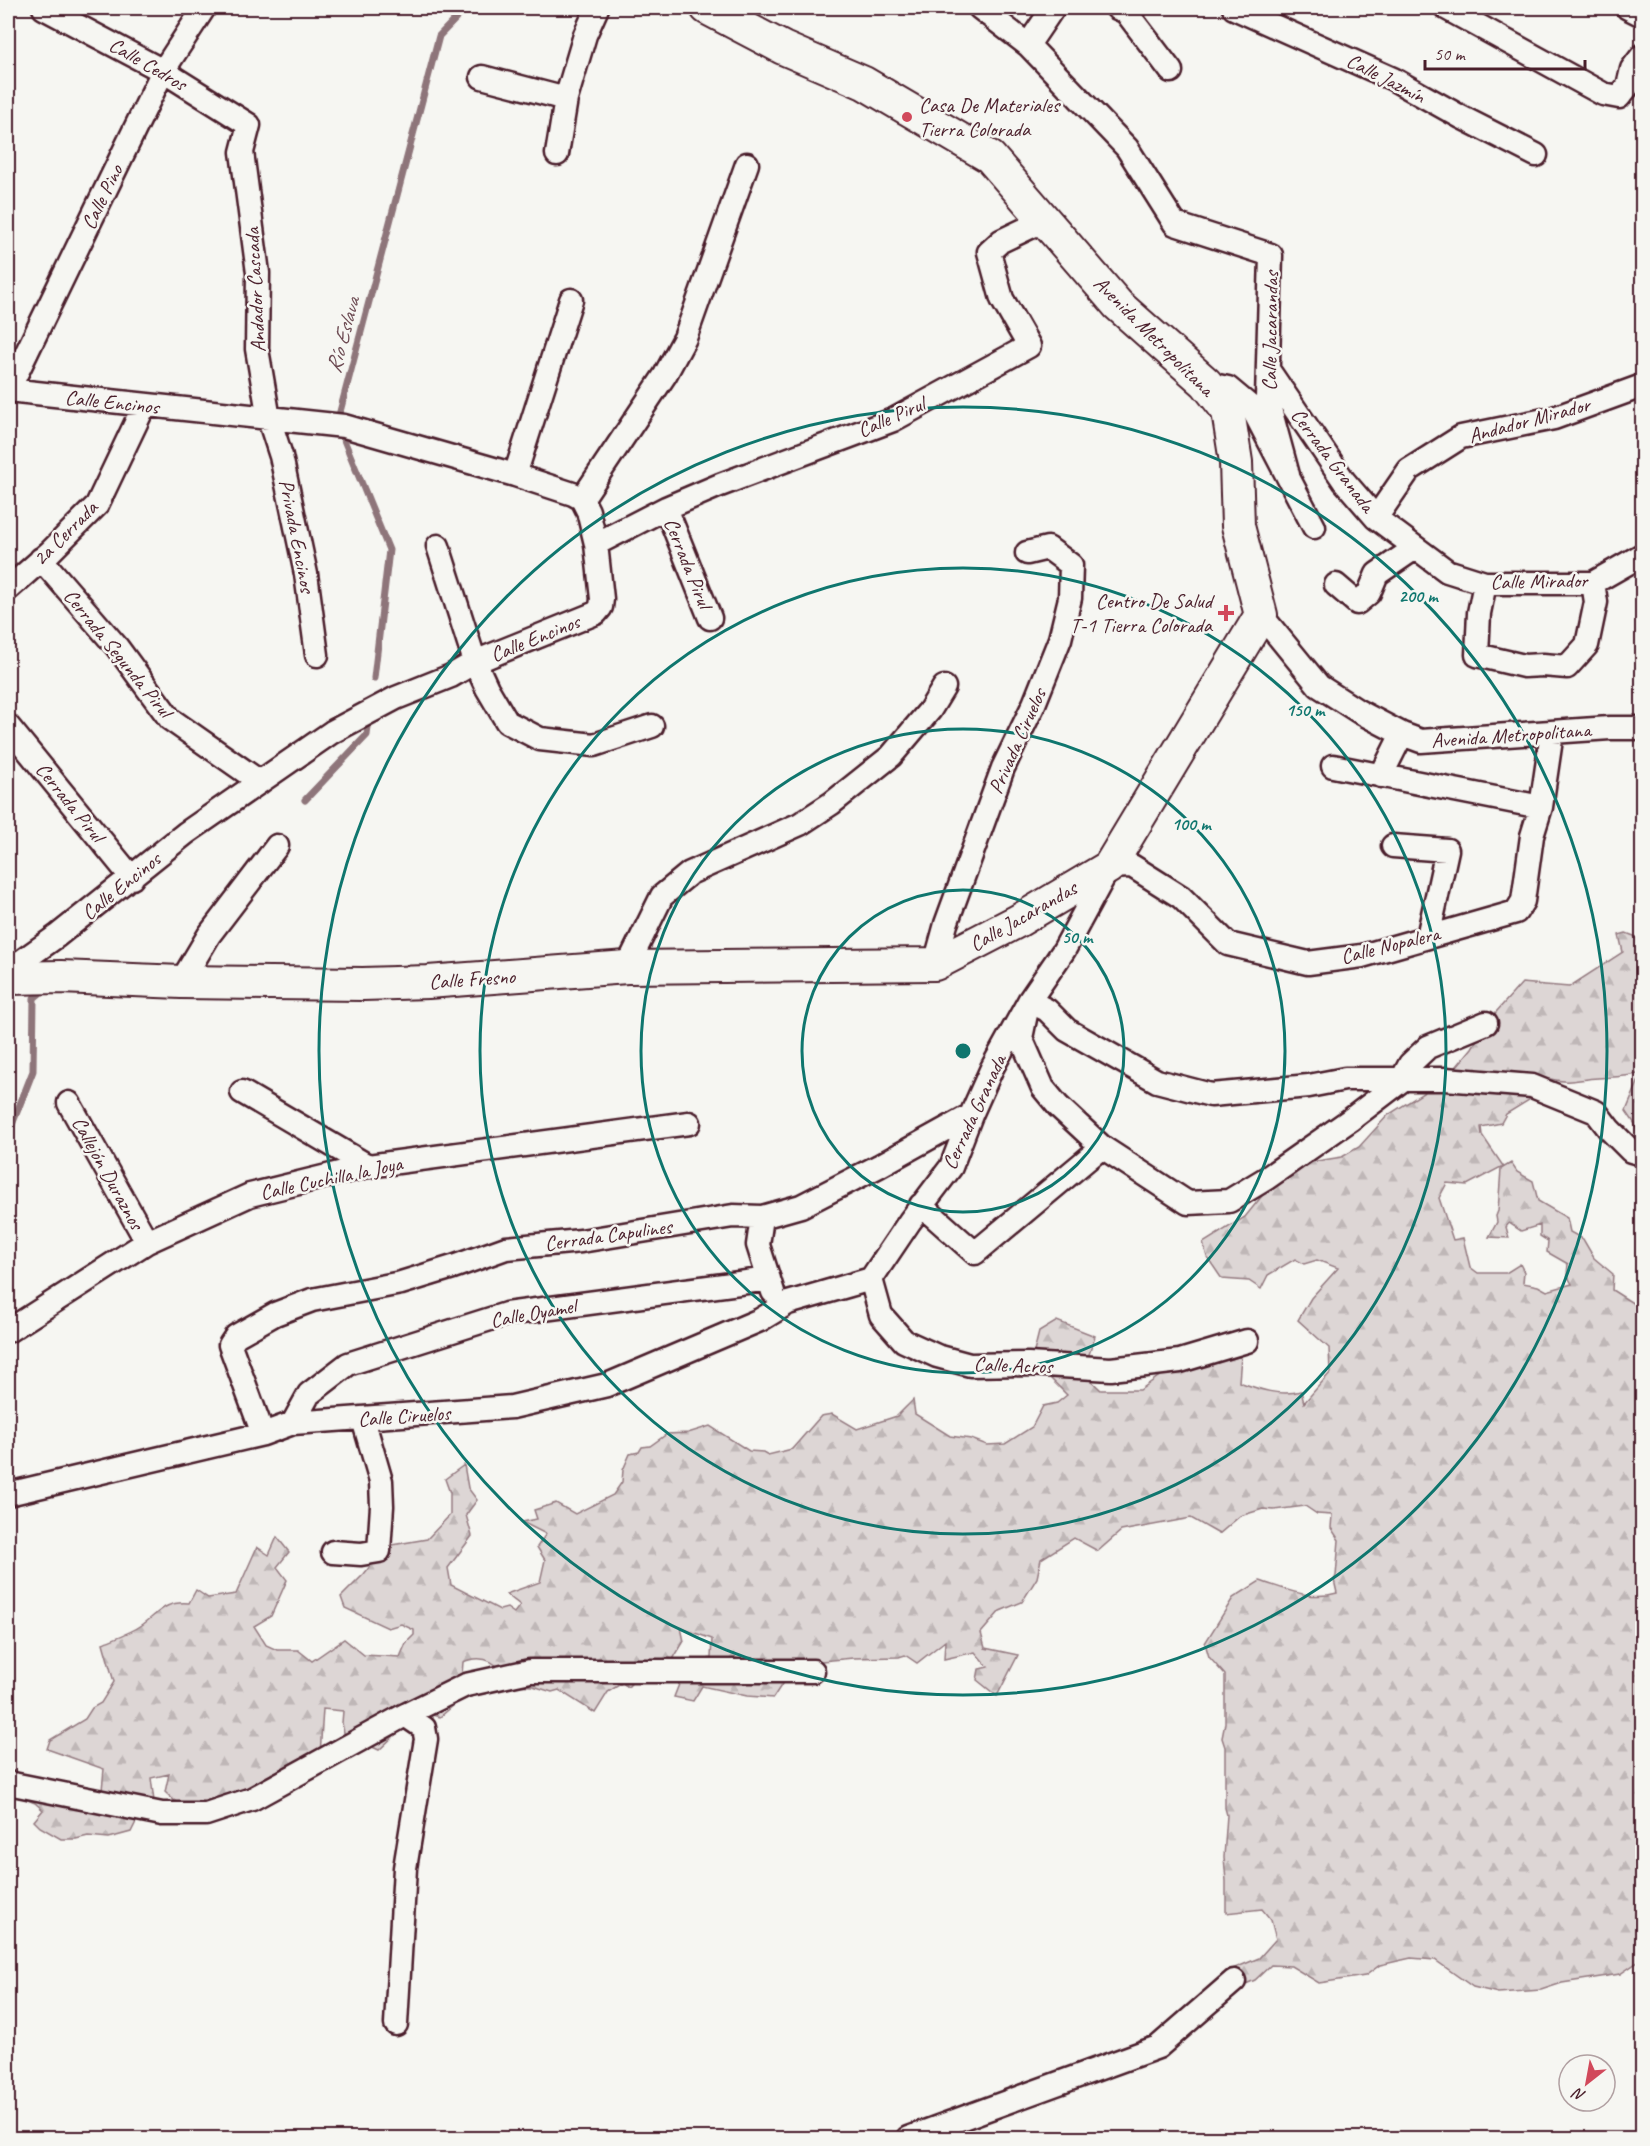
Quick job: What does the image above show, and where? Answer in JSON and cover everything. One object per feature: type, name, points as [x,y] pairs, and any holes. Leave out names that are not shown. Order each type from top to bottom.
[{"type":"street","name":"Calle Cedros","points":[[44,8],[163,71],[249,125]]},
{"type":"street","name":"Calle Pino","points":[[8,391],[163,71],[204,8]]},
{"type":"street","points":[[557,154],[566,99],[585,35],[597,8]]},
{"type":"street","name":"Avenida Metropolitana","points":[[707,8],[783,48],[864,83],[990,157],[1118,305],[1206,383],[1228,411],[1236,462],[1238,526],[1261,615],[1318,686],[1401,734],[1421,741],[1610,728],[1642,729]]},
{"type":"street","name":"Calle Jacarandas","points":[[980,8],[1028,45],[1127,148],[1175,224],[1271,255],[1267,398],[1288,475]]},
{"type":"street","points":[[1028,45],[1053,8]]},
{"type":"street","points":[[1117,8],[1126,12],[1171,71]]},
{"type":"street","name":"Calle Jazmín","points":[[1234,8],[1394,79],[1461,117],[1536,155]]},
{"type":"street","points":[[1446,8],[1603,94],[1619,97],[1628,86],[1632,69],[1642,56]]},
{"type":"street","points":[[1628,8],[1642,15]]},
{"type":"street","points":[[482,77],[566,99]]},
{"type":"street","name":"Andador Cascada","points":[[249,125],[242,152],[258,273],[257,349],[268,420]]},
{"type":"street","points":[[582,499],[665,375],[685,338],[747,164]]},
{"type":"street","name":"Calle Pirul","points":[[596,544],[666,508],[762,468],[894,420],[1029,346],[1002,299],[989,252],[1001,242],[1045,220]]},
{"type":"street","points":[[514,475],[571,300]]},
{"type":"street","name":"Cerrada Granada","points":[[1269,371],[1344,481],[1376,518]]},
{"type":"street","points":[[1206,383],[1228,388],[1252,408],[1314,527]]},
{"type":"street","name":"Andador Mirador","points":[[1376,518],[1409,470],[1461,437],[1554,418],[1642,386]]},
{"type":"street","name":"Calle Encinos","points":[[8,391],[337,426],[514,475],[582,499],[588,511],[596,544],[602,599],[601,608],[596,613],[476,662],[451,676],[396,698],[332,732],[186,833],[132,878],[8,971]]},
{"type":"street","name":"2a Cerrada","points":[[8,589],[97,506],[144,406]]},
{"type":"street","name":"Privada Encinos","points":[[268,420],[281,456],[306,574],[317,655]]},
{"type":"street","name":"Cerrada Pirul","points":[[666,508],[710,618]]},
{"type":"street","name":"Calle Mirador","points":[[1376,518],[1448,571],[1485,583],[1593,583],[1642,555]]},
{"type":"street","points":[[438,546],[476,662],[487,688],[507,722],[540,740],[594,745],[652,726]]},
{"type":"street","name":"Privada Ciruelos","points":[[935,963],[946,924],[1003,768],[1034,704],[1060,639],[1070,598],[1071,565],[1048,548],[1027,553]]},
{"type":"street","points":[[1336,585],[1357,603],[1369,593],[1377,574],[1415,548]]},
{"type":"street","name":"Cerrada Segunda Pirul","points":[[41,559],[117,647],[170,719],[260,782]]},
{"type":"street","points":[[1485,583],[1479,614],[1477,655],[1524,666],[1567,667],[1587,645],[1596,602],[1593,583]]},
{"type":"street","name":"Calle Jacarandas","points":[[1029,1001],[1064,950],[1109,867],[1261,615]]},
{"type":"street","points":[[627,967],[662,896],[690,873],[800,824],[832,803],[891,756],[930,710],[944,687]]},
{"type":"street","name":"Cerrada Pirul","points":[[8,726],[132,878]]},
{"type":"street","name":"Calle Nopalera","points":[[1109,867],[1132,866],[1181,897],[1228,944],[1308,963],[1362,956],[1516,912],[1522,901],[1552,733]]},
{"type":"street","points":[[1382,776],[1401,734]]},
{"type":"street","points":[[1333,766],[1540,807]]},
{"type":"street","points":[[181,982],[209,935],[277,846]]},
{"type":"street","points":[[1393,846],[1447,850],[1428,937]]},
{"type":"street","name":"Calle Jacarandas","points":[[935,963],[1018,921],[1109,867]]},
{"type":"street","name":"Calle Fresno","points":[[8,978],[61,977],[181,982],[351,984],[428,982],[627,967],[935,963]]},
{"type":"street","points":[[1486,1023],[1428,1047],[1410,1064],[1401,1081],[1332,1133],[1229,1201],[1188,1203],[1102,1147],[1058,1106],[1043,1088],[1021,1038],[1029,1001],[1047,1010],[1067,1030],[1157,1081],[1211,1095],[1309,1086],[1345,1079],[1401,1081],[1445,1079],[1532,1086],[1596,1112],[1630,1151],[1642,1154]]},
{"type":"street","name":"Cerrada Granada","points":[[872,1279],[921,1205],[951,1167],[970,1115],[992,1068],[1029,1001]]},
{"type":"street","points":[[242,1092],[368,1166]]},
{"type":"street","name":"Callejón Duraznos","points":[[69,1103],[147,1242]]},
{"type":"street","name":"Cerrada Capulines","points":[[263,1434],[230,1345],[236,1336],[275,1314],[312,1300],[401,1283],[507,1248],[581,1241],[733,1216],[762,1217],[801,1206],[970,1115]]},
{"type":"street","name":"Calle Cuchilla la Joya","points":[[8,1331],[147,1242],[250,1195],[368,1166],[689,1123]]},
{"type":"street","points":[[921,1205],[975,1253],[1102,1147]]},
{"type":"street","points":[[762,1217],[758,1245],[775,1296],[788,1303],[872,1279]]},
{"type":"street","name":"Calle Oyamel","points":[[293,1423],[309,1394],[348,1364],[506,1314],[769,1279]]},
{"type":"street","name":"Calle Acros","points":[[872,1279],[881,1315],[904,1341],[936,1356],[970,1365],[1028,1364],[1111,1369],[1180,1361],[1247,1341]]},
{"type":"street","name":"Calle Ciruelos","points":[[8,1494],[263,1434],[293,1423],[512,1407],[607,1385],[760,1320],[788,1303]]},
{"type":"street","points":[[333,1552],[361,1554],[379,1551],[381,1481],[363,1419]]},
{"type":"street","points":[[8,1783],[162,1814],[206,1814],[252,1799],[405,1715],[466,1685],[530,1671],[813,1671]]},
{"type":"street","points":[[396,2024],[405,1868],[426,1740],[424,1728],[405,1715]]},
{"type":"street","points":[[908,2139],[1158,2047],[1234,1981]]},
{"type":"green space","points":[[1626,933],[1642,939],[1642,1073],[1569,1081],[1550,1079],[1529,1100],[1506,1114],[1501,1123],[1481,1127],[1482,1135],[1503,1166],[1467,1185],[1447,1183],[1439,1198],[1453,1240],[1463,1238],[1470,1267],[1478,1273],[1506,1273],[1520,1264],[1524,1272],[1523,1283],[1538,1286],[1547,1291],[1572,1284],[1567,1275],[1568,1264],[1547,1252],[1548,1241],[1540,1236],[1540,1225],[1521,1231],[1509,1223],[1506,1227],[1509,1238],[1489,1237],[1497,1222],[1501,1169],[1511,1163],[1517,1172],[1533,1181],[1538,1201],[1567,1218],[1570,1232],[1583,1239],[1594,1258],[1613,1274],[1612,1290],[1642,1309],[1642,1959],[1620,1974],[1562,1983],[1541,1990],[1498,1993],[1473,1987],[1435,1960],[1411,1958],[1380,1965],[1365,1976],[1319,1983],[1291,1966],[1271,1965],[1255,1980],[1232,1990],[1230,1970],[1259,1958],[1276,1939],[1271,1920],[1262,1909],[1226,1913],[1224,1857],[1227,1815],[1225,1747],[1222,1738],[1225,1723],[1225,1675],[1209,1657],[1205,1643],[1233,1598],[1260,1581],[1308,1595],[1337,1593],[1334,1580],[1339,1540],[1331,1528],[1332,1515],[1317,1514],[1305,1506],[1263,1509],[1240,1516],[1219,1534],[1191,1518],[1121,1531],[1098,1551],[1074,1538],[1041,1559],[1037,1578],[1022,1602],[1000,1611],[981,1633],[985,1648],[1018,1655],[997,1696],[977,1680],[979,1669],[988,1667],[975,1652],[944,1659],[945,1641],[917,1663],[905,1655],[801,1663],[784,1681],[773,1698],[747,1696],[702,1686],[693,1701],[674,1697],[687,1664],[711,1658],[712,1639],[681,1628],[684,1641],[672,1661],[642,1672],[628,1687],[622,1683],[608,1692],[595,1713],[559,1690],[552,1692],[533,1686],[514,1685],[492,1663],[472,1659],[463,1662],[460,1700],[440,1717],[411,1710],[395,1724],[397,1733],[379,1750],[368,1745],[346,1742],[342,1723],[343,1711],[323,1709],[320,1755],[218,1821],[200,1826],[165,1792],[169,1774],[151,1778],[155,1809],[139,1816],[131,1832],[109,1838],[88,1836],[61,1839],[34,1821],[43,1810],[35,1803],[25,1799],[32,1791],[72,1798],[87,1787],[102,1790],[104,1769],[47,1749],[50,1740],[85,1719],[92,1708],[101,1703],[114,1682],[103,1643],[138,1628],[168,1606],[189,1603],[196,1590],[208,1598],[236,1594],[257,1547],[269,1555],[277,1537],[289,1552],[277,1567],[287,1580],[271,1616],[254,1626],[266,1645],[277,1650],[298,1650],[312,1661],[344,1639],[364,1655],[400,1657],[406,1643],[414,1635],[414,1630],[401,1624],[388,1628],[345,1608],[341,1597],[364,1574],[386,1546],[427,1539],[450,1515],[450,1493],[445,1479],[464,1465],[468,1488],[477,1500],[466,1515],[472,1536],[448,1568],[451,1585],[500,1610],[507,1608],[514,1613],[520,1605],[506,1594],[540,1582],[545,1560],[537,1547],[546,1534],[522,1522],[537,1519],[534,1510],[556,1503],[575,1514],[613,1495],[622,1482],[623,1470],[630,1454],[639,1452],[642,1447],[650,1446],[667,1434],[688,1433],[710,1426],[749,1451],[763,1452],[768,1455],[792,1449],[821,1416],[832,1414],[857,1429],[897,1416],[913,1400],[915,1414],[950,1436],[971,1439],[987,1445],[1005,1444],[1032,1427],[1043,1406],[1057,1403],[1067,1395],[1032,1360],[1039,1332],[1057,1321],[1095,1336],[1083,1373],[1101,1390],[1140,1390],[1165,1372],[1218,1359],[1229,1360],[1241,1356],[1239,1382],[1278,1393],[1301,1391],[1304,1403],[1330,1373],[1329,1348],[1298,1320],[1311,1298],[1338,1268],[1317,1260],[1304,1264],[1295,1259],[1268,1275],[1261,1289],[1249,1281],[1222,1279],[1207,1257],[1203,1243],[1245,1217],[1286,1166],[1342,1157],[1359,1147],[1388,1115],[1447,1078],[1472,1048],[1488,1021],[1522,983],[1569,987],[1623,952],[1619,935]]},
{"type":"green space","points":[[1642,1073],[1642,1156],[1635,1124],[1626,1111]]},
{"type":"waterway","name":"Río Eslava","points":[[374,678],[389,550],[337,423],[439,36],[466,8]]},
{"type":"waterway","name":"Río Eslava","points":[[305,800],[367,735],[369,719]]},
{"type":"waterway","name":"Río Eslava","points":[[8,1135],[33,1071],[34,998],[39,994]]},
{"type":"place","name":"Casa De Materiales Tierra Colorada","points":[[907,117]]},
{"type":"place","name":"Centro De Salud T-1 Tierra Colorada","points":[[1226,613]]}]
